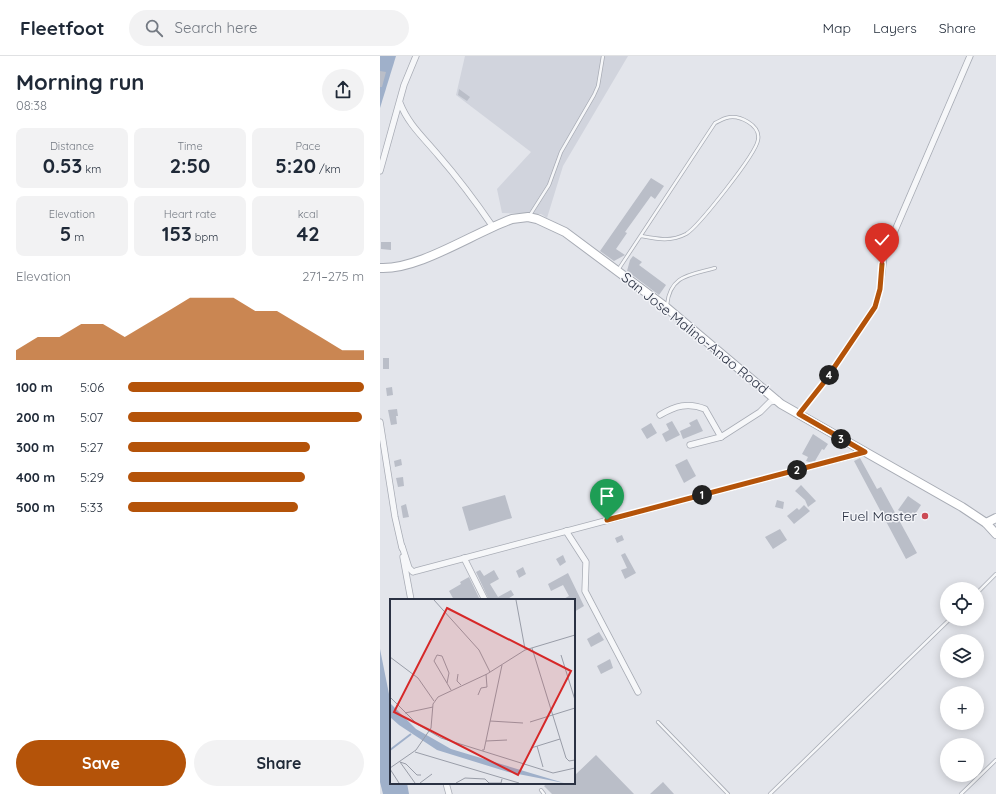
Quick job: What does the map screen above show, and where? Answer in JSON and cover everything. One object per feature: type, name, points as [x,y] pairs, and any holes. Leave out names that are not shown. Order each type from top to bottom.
[{"type":"main road","name":"San Jose Malino-Anao Road","points":[[380,268],[392,269],[410,264],[512,219],[528,217],[542,220],[555,226],[667,308],[778,400],[799,414],[986,523],[996,534]]},
{"type":"main road","points":[[986,523],[996,518]]},
{"type":"street","points":[[380,171],[404,85],[416,56]]},
{"type":"street","points":[[799,414],[825,381],[875,307],[880,289],[884,256],[970,56]]},
{"type":"street","points":[[400,103],[409,122],[449,168],[493,227]]},
{"type":"street","points":[[690,445],[721,437],[760,412],[770,402],[778,400]]},
{"type":"street","points":[[660,415],[679,405],[706,408],[721,437]]},
{"type":"street","points":[[380,422],[395,516],[409,568],[413,572],[865,452]]},
{"type":"street","points":[[566,531],[586,562],[585,591],[638,692]]},
{"type":"street","points":[[402,546],[403,565],[411,599]]},
{"type":"street","points":[[464,558],[484,599]]},
{"type":"street","points":[[446,784],[449,794]]},
{"type":"lane","points":[[528,217],[546,191],[560,152],[594,95],[598,86],[603,56]]},
{"type":"lane","points":[[617,271],[715,124],[726,118],[737,117],[749,123],[757,130],[759,139],[756,148],[740,171],[687,233],[670,240],[641,236]]},
{"type":"lane","points":[[667,308],[668,294],[678,280],[715,268]]},
{"type":"lane","points":[[984,586],[996,574]]},
{"type":"lane","points":[[770,794],[943,626]]},
{"type":"lane","points":[[658,722],[728,794]]},
{"type":"lane","points":[[961,794],[996,760]]},
{"type":"lane","points":[[541,790],[544,794]]},
{"type":"shaded area","points":[[465,56],[628,56],[563,166],[547,218],[541,214],[502,213],[497,189],[531,152],[456,95]]},
{"type":"water","points":[[380,56],[396,56],[380,108]]},
{"type":"water","points":[[380,649],[390,699],[390,784],[407,784],[409,794],[383,794],[380,782]]},
{"type":"building","points":[[380,71],[386,72],[382,87],[380,87]]},
{"type":"building","points":[[459,89],[470,97],[467,101],[458,95]]},
{"type":"building","points":[[651,178],[664,186],[655,199],[651,196],[625,232],[627,233],[616,249],[625,255],[614,261],[600,251]]},
{"type":"building","points":[[381,242],[391,242],[391,250],[381,249]]},
{"type":"building","points":[[633,256],[642,262],[639,265],[666,285],[659,295],[627,271],[630,260]]},
{"type":"building","points":[[383,358],[389,358],[389,369],[383,369]]},
{"type":"building","points":[[392,387],[393,395],[387,396],[386,388]]},
{"type":"building","points":[[397,409],[397,424],[391,425],[388,410]]},
{"type":"building","points":[[697,419],[703,431],[683,439],[680,431],[691,426],[689,423]]},
{"type":"building","points":[[672,421],[680,435],[666,442],[662,434],[669,430],[666,424]]},
{"type":"building","points":[[651,423],[657,433],[647,439],[641,429]]},
{"type":"building","points":[[813,434],[828,444],[824,450],[822,449],[815,461],[809,462],[806,461],[808,457],[802,454]]},
{"type":"building","points":[[860,458],[877,489],[881,487],[917,553],[906,559],[854,461]]},
{"type":"building","points":[[401,459],[402,465],[395,467],[394,461]]},
{"type":"building","points":[[687,459],[696,476],[684,483],[675,465]]},
{"type":"building","points":[[403,477],[404,486],[398,487],[396,478]]},
{"type":"building","points":[[801,485],[816,501],[808,507],[805,500],[795,491]]},
{"type":"building","points":[[505,495],[512,518],[469,531],[462,507]]},
{"type":"building","points":[[908,496],[921,505],[912,519],[898,510]]},
{"type":"building","points":[[777,500],[784,502],[783,509],[775,507]]},
{"type":"building","points":[[406,504],[409,517],[403,518],[401,506]]},
{"type":"building","points":[[804,505],[810,511],[794,524],[787,516],[797,508],[799,510]]},
{"type":"building","points":[[780,529],[787,540],[773,549],[765,537]]},
{"type":"building","points":[[622,535],[624,540],[617,543],[615,538]]},
{"type":"building","points":[[625,553],[636,573],[625,579],[621,570],[627,568],[621,555]]},
{"type":"building","points":[[563,555],[566,562],[560,566],[556,559]]},
{"type":"building","points":[[523,567],[526,574],[519,578],[516,571]]},
{"type":"building","points":[[480,570],[484,576],[494,570],[499,579],[490,584],[498,597],[511,590],[514,595],[508,599],[489,599],[476,572]]},
{"type":"building","points":[[568,573],[584,606],[575,611],[575,599],[564,599],[569,596],[563,585],[551,591],[548,584]]},
{"type":"building","points":[[469,577],[480,599],[453,599],[449,591],[461,584],[460,582]]},
{"type":"building","points":[[599,632],[604,640],[591,647],[587,639]]},
{"type":"building","points":[[610,659],[613,668],[601,674],[597,666]]},
{"type":"building","points":[[596,755],[634,794],[552,794],[544,786],[547,784],[575,784],[575,775]]},
{"type":"building","points":[[663,782],[674,794],[650,794]]},
{"type":"place","name":"Fuel Master","points":[[925,516]]},
{"type":"route","points":[[607,520],[865,452],[799,414],[825,381],[869,318],[878,299],[882,264]]}]
